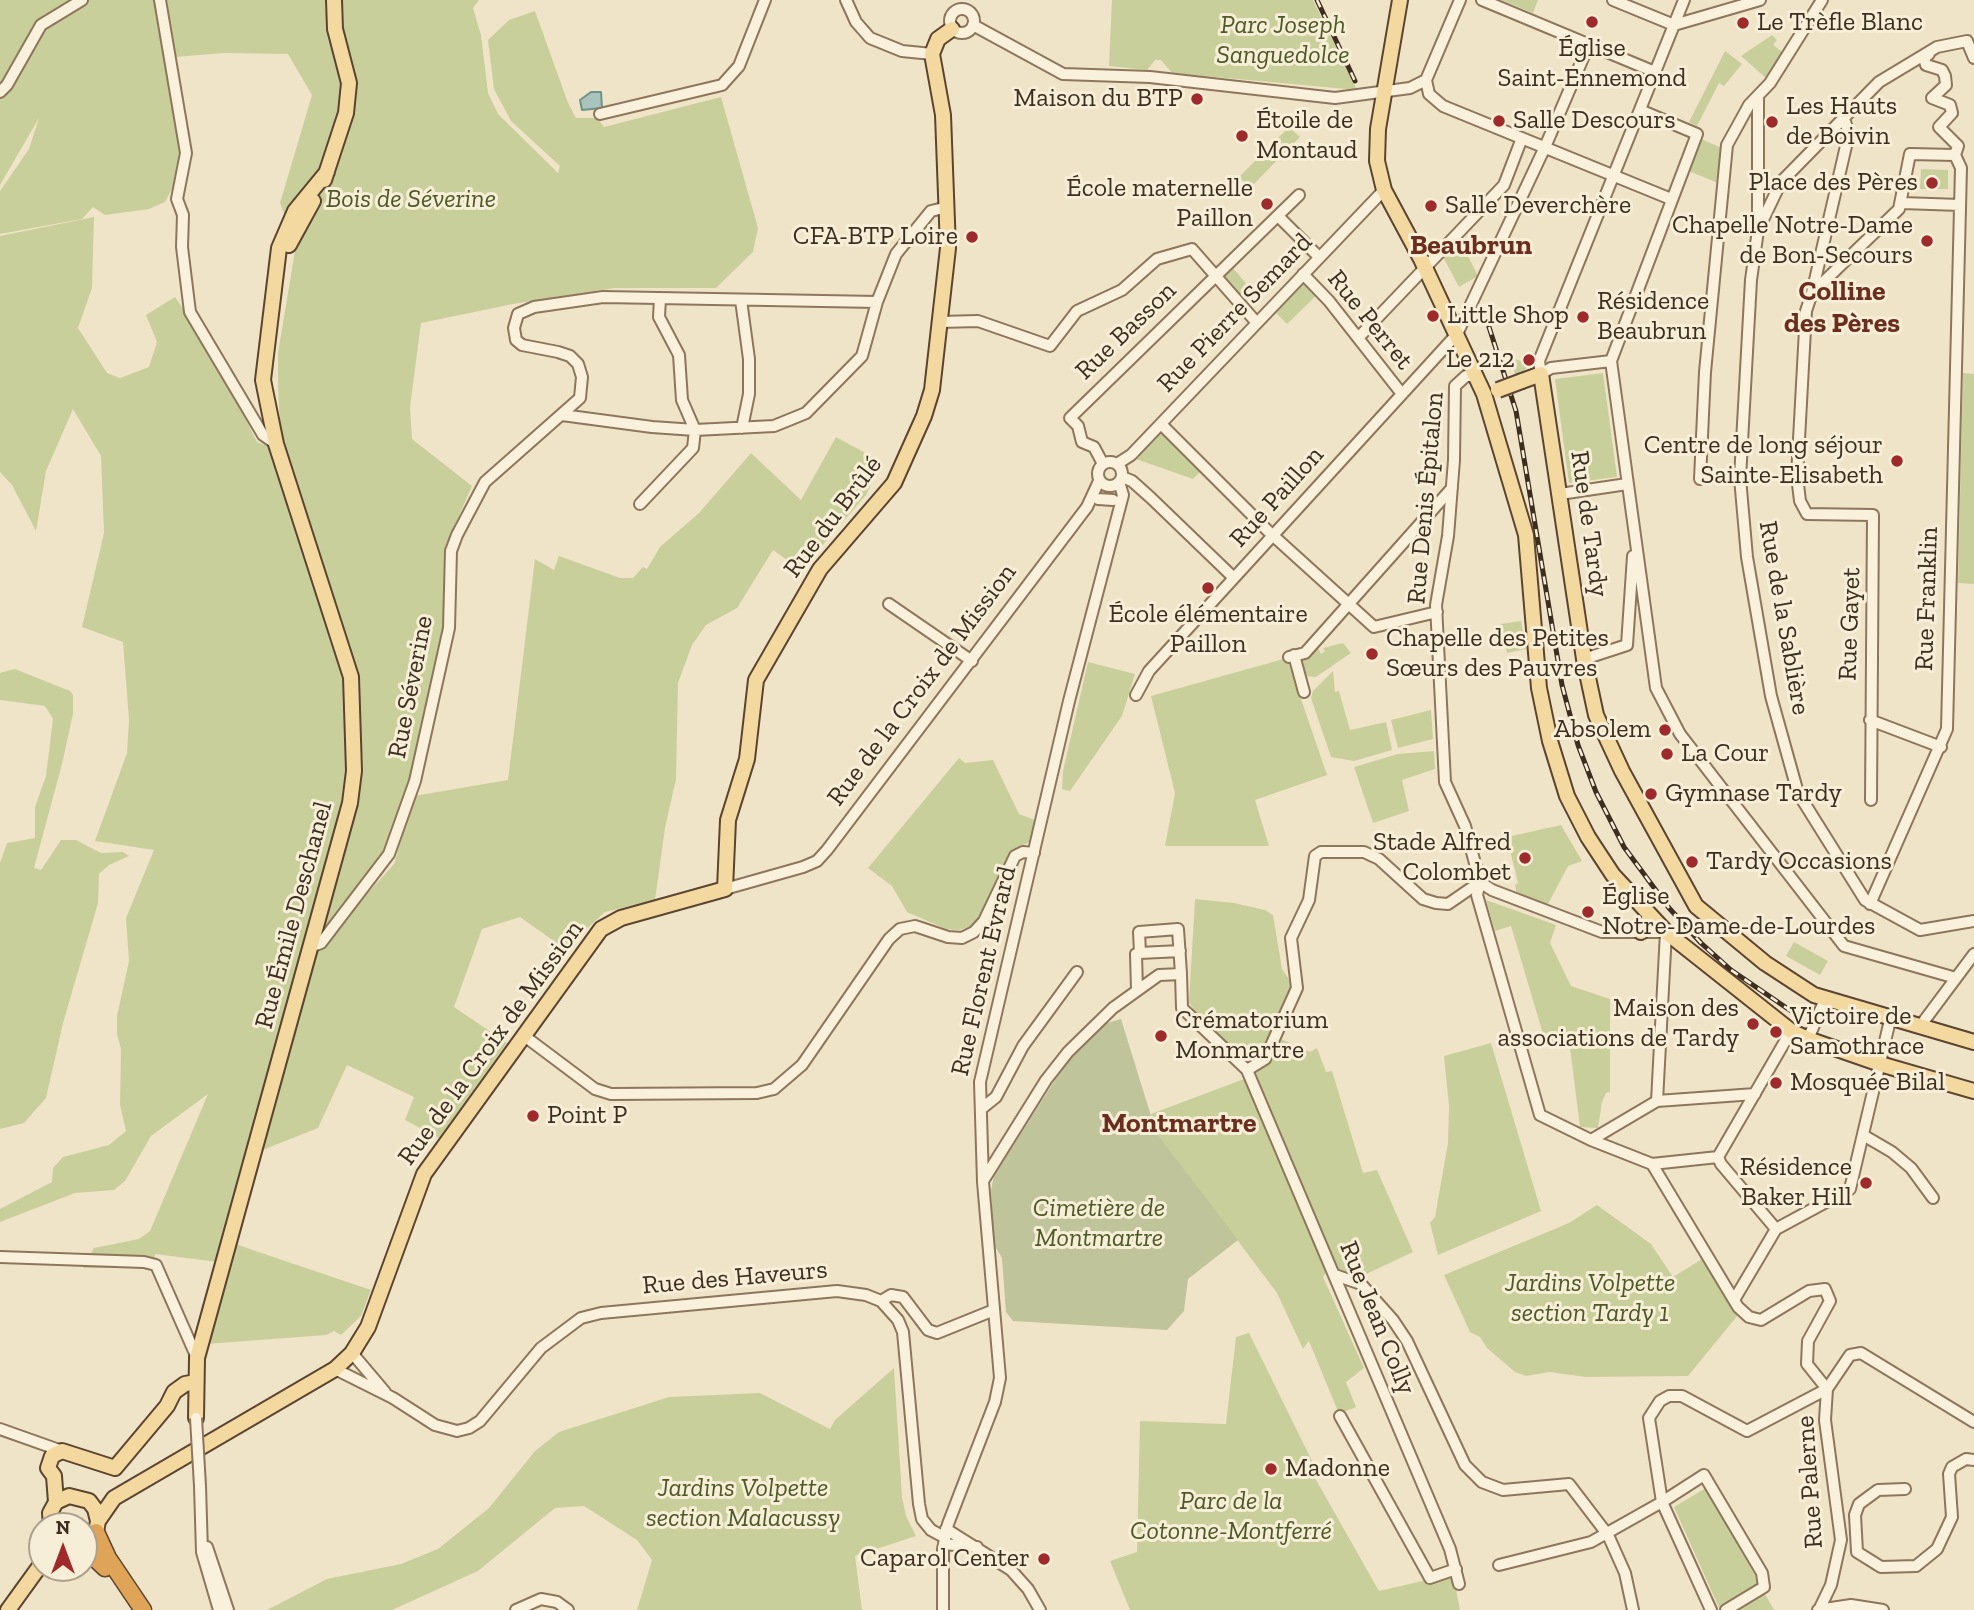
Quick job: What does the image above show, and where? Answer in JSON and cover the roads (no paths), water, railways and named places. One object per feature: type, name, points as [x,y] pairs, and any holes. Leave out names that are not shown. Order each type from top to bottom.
[{"type":"highway","points":[[98,1541],[143,1610]]},
{"type":"highway","points":[[98,1560],[132,1610]]},
{"type":"main road","name":"Rue Émile Deschanel","points":[[196,1411],[197,1358],[350,803],[355,723],[348,666],[276,444],[263,380],[279,248],[295,211],[327,172],[346,113],[349,83],[335,29],[334,0]]},
{"type":"main road","points":[[1400,0],[1378,129],[1377,161],[1384,190],[1426,270],[1476,376],[1491,392],[1526,535],[1539,688],[1553,752],[1567,796],[1588,837],[1613,875],[1666,932],[1791,1031],[1881,1064],[1974,1091]]},
{"type":"main road","points":[[932,54],[938,39],[952,29]]},
{"type":"main road","name":"Rue du Brûlé","points":[[725,889],[728,820],[747,759],[755,680],[820,569],[894,483],[925,416],[932,390],[948,248],[943,115],[932,54]]},
{"type":"main road","points":[[1491,392],[1541,374]]},
{"type":"main road","name":"Rue de Tardy","points":[[1541,374],[1584,659],[1595,715],[1696,906],[1765,963],[1814,995],[1974,1042]]},
{"type":"main road","name":"Rue de la Croix de Mission","points":[[114,1499],[335,1369],[352,1353],[368,1328],[414,1194],[424,1174],[601,929],[621,918],[725,889]]},
{"type":"main road","points":[[1641,932],[1651,916]]},
{"type":"main road","points":[[62,1499],[55,1480],[49,1473],[50,1458],[62,1451],[115,1468],[167,1406],[174,1392],[185,1384],[196,1382]]},
{"type":"main road","points":[[167,1406],[177,1403],[196,1411]]},
{"type":"main road","points":[[55,1480],[61,1463],[89,1461]]},
{"type":"main road","points":[[62,1499],[114,1499]]},
{"type":"main road","points":[[51,1512],[62,1499]]},
{"type":"main road","points":[[98,1524],[114,1499]]},
{"type":"main road","points":[[89,1501],[96,1508],[96,1512]]},
{"type":"main road","points":[[8,1610],[28,1582]]},
{"type":"street","points":[[0,92],[7,85],[41,25],[82,0]]},
{"type":"street","points":[[160,0],[186,153],[177,199],[183,215],[182,247],[190,312],[262,435],[276,444]]},
{"type":"street","points":[[600,114],[722,85],[736,73],[765,0]]},
{"type":"street","points":[[846,0],[856,22],[870,37],[902,51],[932,54]]},
{"type":"street","points":[[973,25],[1063,74],[1150,77],[1335,98],[1410,88],[1426,80],[1460,0]]},
{"type":"street","points":[[1482,0],[1655,72]]},
{"type":"street","points":[[1613,0],[1674,25],[1760,0]]},
{"type":"street","points":[[1611,361],[1551,368],[1541,374],[1539,362],[1684,0]]},
{"type":"street","points":[[1700,479],[1705,372],[1727,145],[1749,105],[1758,99],[1822,0]]},
{"type":"street","points":[[962,5],[972,15],[973,25],[966,33],[952,29],[952,14],[962,5]]},
{"type":"street","points":[[1758,230],[1781,182],[1879,82],[1937,47],[1966,41],[1974,58]]},
{"type":"street","name":"Rue Paillon","points":[[1136,695],[1149,670],[1457,334],[1545,147],[1589,44]]},
{"type":"street","points":[[1812,293],[1899,209],[1910,154],[1955,155],[1957,144],[1939,127],[1952,113],[1950,105],[1932,98],[1946,85],[1945,76],[1942,70],[1929,68],[1924,61],[1937,47]]},
{"type":"street","points":[[1426,80],[1434,101],[1671,199]]},
{"type":"street","name":"Rue de la Sablière","points":[[1758,99],[1758,230],[1751,280],[1740,478],[1750,573],[1771,696],[1798,793],[1870,904]]},
{"type":"street","points":[[1640,110],[1697,134],[1611,361],[1656,688],[1680,734],[1844,946],[1956,978]]},
{"type":"street","points":[[1812,293],[1849,134],[1844,119]]},
{"type":"street","points":[[1358,338],[1415,276],[1426,270],[1503,185],[1522,138]]},
{"type":"street","name":"Rue Franklin","points":[[1870,904],[1947,729],[1961,168],[1955,155]]},
{"type":"street","name":"Rue Pierre Semard","points":[[1117,464],[1131,455],[1384,190]]},
{"type":"street","name":"Rue Basson","points":[[1103,464],[1094,447],[1082,442],[1078,426],[1070,418],[1299,195]]},
{"type":"street","points":[[1902,203],[1960,205]]},
{"type":"street","points":[[562,415],[695,430],[774,426],[806,414],[862,356],[877,302],[896,254],[931,211],[947,207]]},
{"type":"street","points":[[1278,216],[1319,257]]},
{"type":"street","points":[[940,322],[978,321],[1049,346],[1077,311],[1122,290],[1157,259],[1192,249],[1257,323]]},
{"type":"street","name":"Rue Perret","points":[[1303,274],[1402,394]]},
{"type":"street","name":"Rue Gayet","points":[[1812,293],[1806,311],[1797,476],[1800,500],[1807,514],[1873,515],[1871,800]]},
{"type":"street","name":"Rue Séverine","points":[[310,947],[321,943],[389,854],[409,798],[449,628],[451,551],[457,535],[485,482],[580,398],[583,388],[578,364],[570,356],[522,345],[516,340],[514,328],[518,314],[534,307],[603,297],[877,302]]},
{"type":"street","points":[[640,504],[692,447],[695,430],[681,400],[679,355],[659,317],[660,298]]},
{"type":"street","points":[[741,300],[749,359],[749,394],[742,428]]},
{"type":"street","name":"Rue Denis Épitalon","points":[[1476,376],[1466,376],[1455,386],[1452,488],[1437,612],[1445,782],[1465,826],[1480,882],[1477,895],[1540,1115],[1591,1140],[1652,1164]]},
{"type":"street","points":[[1160,424],[1273,535],[1374,627],[1437,612]]},
{"type":"street","points":[[1112,483],[1117,464],[1103,464],[1097,472],[1112,483],[1142,489],[1234,578]]},
{"type":"street","name":"Rue de la Croix de Mission","points":[[725,889],[817,861],[1087,508],[1112,483]]},
{"type":"street","name":"Rue de la Croix de Mission","points":[[1087,508],[1112,483]]},
{"type":"street","name":"Rue Florent Evrard","points":[[943,1610],[945,1536],[999,1389],[983,1182],[980,1082],[1118,502],[1112,483]]},
{"type":"street","points":[[1560,494],[1628,484]]},
{"type":"street","points":[[1304,692],[1292,656],[1305,653],[1452,488]]},
{"type":"street","points":[[1098,499],[1118,502],[1142,489]]},
{"type":"street","points":[[1584,659],[1627,645],[1633,522]]},
{"type":"street","points":[[890,604],[972,661]]},
{"type":"street","points":[[1870,720],[1941,747]]},
{"type":"street","points":[[523,1035],[594,1089],[611,1094],[757,1093],[774,1089],[802,1065],[889,939],[900,929],[915,926],[948,937],[962,938],[974,932],[984,921],[1015,856],[1023,852],[1034,853]]},
{"type":"street","points":[[1140,953],[1139,932],[1178,929],[1182,1008],[1247,1070],[1265,1059],[1297,988],[1291,938],[1309,900],[1315,856],[1321,852],[1364,852],[1379,859],[1423,899],[1436,903],[1448,904],[1480,882],[1492,890],[1602,932],[1666,932],[1657,1101]]},
{"type":"street","points":[[1870,904],[1920,930],[1974,921]]},
{"type":"street","points":[[1137,990],[1136,954],[1180,951]]},
{"type":"street","points":[[1921,1025],[1974,954]]},
{"type":"street","points":[[981,1109],[996,1097],[1023,1046],[1077,972]]},
{"type":"street","points":[[983,1182],[1046,1080],[1068,1052],[1113,1008],[1137,990],[1159,975],[1181,974]]},
{"type":"street","points":[[1808,1039],[1826,997]]},
{"type":"street","points":[[1734,1300],[1776,1229],[1850,1189],[1891,1016]]},
{"type":"street","points":[[1718,1157],[1791,1031]]},
{"type":"street","name":"Rue Jean Colly","points":[[1247,1070],[1335,1275],[1456,1569],[1459,1584]]},
{"type":"street","points":[[1591,1140],[1657,1101],[1755,1094]]},
{"type":"street","points":[[1863,1135],[1892,1152],[1911,1168],[1933,1198]]},
{"type":"street","points":[[1718,1157],[1652,1164],[1734,1300],[1749,1317],[1761,1320],[1810,1291],[1825,1289],[1830,1301],[1808,1341],[1807,1364],[1827,1389]]},
{"type":"street","points":[[1718,1157],[1776,1229]]},
{"type":"street","points":[[0,1256],[144,1262],[156,1265],[197,1358]]},
{"type":"street","points":[[1335,1275],[1361,1284],[1393,1320],[1407,1341],[1465,1465],[1482,1482],[1503,1490],[1569,1484],[1608,1535],[1625,1573],[1633,1610]]},
{"type":"street","name":"Rue des Haveurs","points":[[335,1369],[393,1398],[435,1425],[457,1431],[469,1428],[480,1420],[541,1348],[581,1318],[600,1312],[837,1291],[866,1295],[881,1301]]},
{"type":"street","points":[[994,1310],[937,1333],[928,1330],[902,1297],[891,1295],[881,1301],[898,1320],[903,1332],[922,1519],[931,1530],[977,1547],[1011,1570],[1028,1589],[1040,1610]]},
{"type":"street","name":"Rue des Haveurs","points":[[352,1353],[393,1398]]},
{"type":"street","points":[[1711,1610],[1662,1502],[1649,1429],[1649,1418],[1660,1401],[1669,1396],[1682,1396],[1747,1431],[1827,1389],[1850,1355],[1861,1353],[1974,1422]]},
{"type":"street","name":"Rue Palerne","points":[[1819,1610],[1831,1584],[1840,1552],[1840,1532],[1825,1420],[1827,1389]]},
{"type":"street","points":[[196,1411],[205,1569],[219,1610]]},
{"type":"street","points":[[1340,1416],[1430,1578],[1456,1569]]},
{"type":"street","points":[[0,1429],[62,1451]]},
{"type":"street","points":[[1840,1552],[1857,1552],[1881,1567],[1892,1569],[1916,1566],[1930,1556],[1950,1524],[1952,1503],[1949,1474],[1952,1467],[1958,1462],[1974,1459]]},
{"type":"street","points":[[1499,1565],[1591,1542],[1608,1535],[1704,1475],[1762,1573],[1764,1587],[1726,1610]]},
{"type":"street","points":[[1857,1552],[1854,1526],[1860,1504],[1878,1490],[1905,1489]]},
{"type":"street","points":[[201,1531],[228,1610]]},
{"type":"street","points":[[516,1610],[541,1599],[557,1602],[568,1610]]},
{"type":"street","points":[[1819,1610],[1851,1605],[1883,1610]]},
{"type":"water","points":[[591,92],[601,92],[602,108],[582,110],[580,100]]},
{"type":"railway","points":[[1317,0],[1355,81]]},
{"type":"railway","points":[[1489,327],[1516,411],[1562,685],[1578,745],[1596,792],[1624,847],[1669,908],[1701,943],[1731,970],[1797,1015]]},
{"type":"place","name":"Église Saint-Ennemond","points":[[1592,22]]},
{"type":"place","name":"Le Trèfle Blanc","points":[[1743,23]]},
{"type":"place","name":"Maison du BTP","points":[[1197,99]]},
{"type":"place","name":"Salle Descours","points":[[1499,121]]},
{"type":"place","name":"Les Hauts de Boivin","points":[[1772,122]]},
{"type":"place","name":"Étoile de Montaud","points":[[1242,136]]},
{"type":"place","name":"Place des Pères","points":[[1932,183]]},
{"type":"place","name":"École maternelle Paillon","points":[[1267,204]]},
{"type":"place","name":"Salle Deverchère","points":[[1431,206]]},
{"type":"place","name":"CFA-BTP Loire","points":[[972,237]]},
{"type":"place","name":"Chapelle Notre-Dame de Bon-Secours","points":[[1927,241]]},
{"type":"place","name":"Little Shop","points":[[1433,316]]},
{"type":"place","name":"Résidence Beaubrun","points":[[1583,317]]},
{"type":"place","name":"Le 212","points":[[1529,360]]},
{"type":"place","name":"Centre de long séjour Sainte-Elisabeth","points":[[1897,461]]},
{"type":"place","name":"École élémentaire Paillon","points":[[1208,588]]},
{"type":"place","name":"Chapelle des Petites Sœurs des Pauvres","points":[[1372,654]]},
{"type":"place","name":"Absolem","points":[[1665,730]]},
{"type":"place","name":"La Cour","points":[[1667,754]]},
{"type":"place","name":"Gymnase Tardy","points":[[1651,794]]},
{"type":"place","name":"Stade Alfred Colombet","points":[[1525,858]]},
{"type":"place","name":"Tardy Occasions","points":[[1692,862]]},
{"type":"place","name":"Église Notre-Dame-de-Lourdes","points":[[1588,912]]},
{"type":"place","name":"Maison des associations de Tardy","points":[[1753,1024]]},
{"type":"place","name":"Victoire de Samothrace","points":[[1776,1032]]},
{"type":"place","name":"Crématorium Monmartre","points":[[1161,1036]]},
{"type":"place","name":"Mosquée Bilal","points":[[1776,1083]]},
{"type":"place","name":"Point P","points":[[533,1116]]},
{"type":"place","name":"Résidence Baker Hill","points":[[1866,1183]]},
{"type":"place","name":"Madonne","points":[[1271,1469]]},
{"type":"place","name":"Caparol Center","points":[[1044,1559]]},
{"type":"district","name":"Beaubrun","points":[[1471,246]]},
{"type":"district","name":"Colline des Pères","points":[[1842,308]]},
{"type":"district","name":"Montmartre","points":[[1179,1124]]},
{"type":"park label","name":"Parc Joseph Sanguedolce","points":[[1283,41]]},
{"type":"park label","name":"Bois de Séverine","points":[[411,200]]},
{"type":"park label","name":"Cimetière de Montmartre","points":[[1099,1224]]},
{"type":"park label","name":"Jardins Volpette section Tardy 1","points":[[1590,1299]]},
{"type":"park label","name":"Jardins Volpette section Malacussy","points":[[743,1504]]},
{"type":"park label","name":"Parc de la Cotonne-Montferré","points":[[1231,1517]]}]
